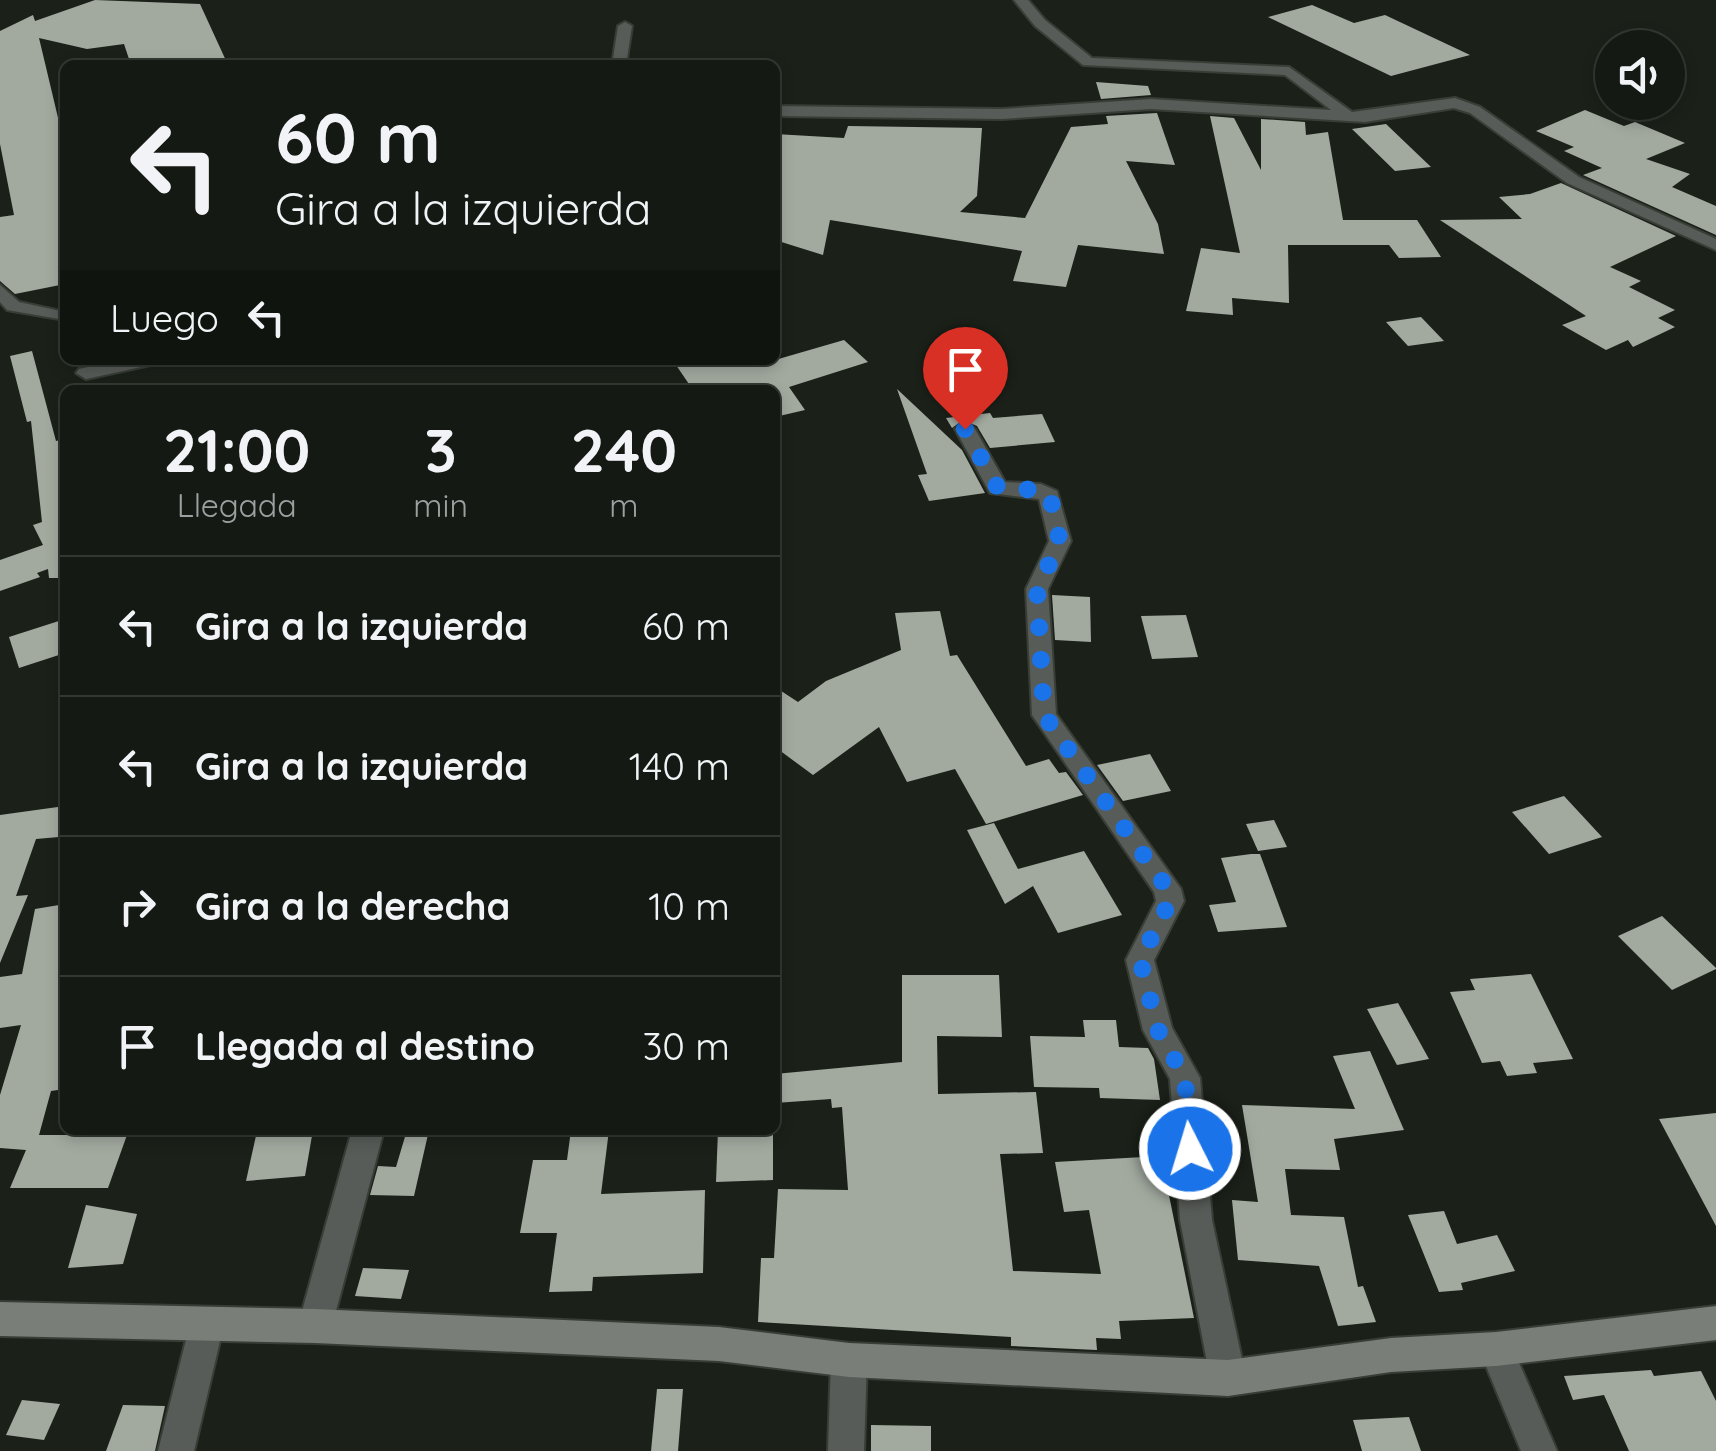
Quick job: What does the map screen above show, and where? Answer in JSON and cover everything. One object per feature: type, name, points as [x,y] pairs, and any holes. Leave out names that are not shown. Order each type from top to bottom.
[{"type":"main road","points":[[0,1319],[314,1326],[719,1344],[849,1360],[1228,1378],[1392,1355],[1496,1349],[1716,1324]]},
{"type":"street","points":[[1020,0],[1064,45],[1088,62],[1289,71],[1350,117]]},
{"type":"street","points":[[620,60],[626,26]]},
{"type":"street","points":[[780,111],[1002,114],[1150,104],[1350,117],[1442,103],[1465,105],[1573,180],[1716,245]]},
{"type":"street","points":[[0,290],[4,300],[14,306],[60,317]]},
{"type":"street","points":[[87,374],[126,365]]},
{"type":"street","points":[[965,429],[998,488],[1041,490],[1050,496],[1060,542],[1037,589],[1044,715],[1167,888],[1170,901],[1140,960],[1158,1030],[1185,1078],[1196,1220],[1228,1378]]},
{"type":"street","points":[[314,1326],[367,1135]]},
{"type":"street","points":[[176,1451],[207,1324]]},
{"type":"street","points":[[1496,1349],[1540,1451]]},
{"type":"street","points":[[846,1451],[849,1360]]},
{"type":"building","points":[[95,0],[200,4],[226,60],[129,60],[124,44],[87,49],[39,38],[60,126],[60,285],[15,294],[0,281],[0,217],[14,215],[0,144],[0,31],[33,15],[35,21]]},
{"type":"building","points":[[1312,5],[1354,23],[1385,15],[1470,55],[1391,76],[1268,17]]},
{"type":"building","points":[[1096,82],[1148,86],[1151,95],[1101,99]]},
{"type":"building","points":[[1585,110],[1595,114],[1595,120],[1624,126],[1635,122],[1685,143],[1646,159],[1690,174],[1672,187],[1716,206],[1716,235],[1583,175],[1602,168],[1564,151],[1574,147],[1536,131]]},
{"type":"building","points":[[1157,113],[1175,165],[1126,161],[1158,224],[1164,254],[1078,245],[1066,287],[1013,281],[1022,251],[830,220],[823,255],[780,242],[780,134],[844,138],[848,126],[982,128],[977,196],[960,212],[1025,218],[1071,127],[1108,124],[1106,116]]},
{"type":"building","points":[[1210,116],[1234,118],[1261,170],[1261,119],[1305,122],[1306,135],[1328,132],[1343,220],[1417,220],[1441,257],[1399,258],[1389,245],[1288,245],[1289,303],[1232,298],[1233,315],[1186,311],[1201,248],[1240,253]]},
{"type":"building","points":[[1386,124],[1431,167],[1395,171],[1352,129]]},
{"type":"building","points":[[1561,183],[1676,236],[1610,267],[1641,281],[1629,287],[1675,310],[1658,318],[1675,327],[1633,347],[1628,340],[1606,350],[1562,325],[1586,316],[1440,220],[1522,219],[1499,197],[1530,194]]},
{"type":"building","points":[[1421,317],[1444,341],[1408,346],[1386,322]]},
{"type":"building","points":[[844,340],[868,362],[789,387],[805,410],[780,416],[780,385],[690,385],[676,365],[780,365],[780,359]]},
{"type":"building","points":[[32,351],[56,441],[60,440],[60,578],[49,578],[48,569],[37,573],[40,577],[0,591],[0,560],[43,545],[33,525],[42,522],[31,421],[27,422],[10,356]]},
{"type":"building","points":[[897,389],[962,450],[985,493],[929,501],[918,475],[927,474]]},
{"type":"building","points":[[990,413],[993,418],[1042,414],[1055,442],[990,448],[977,426],[963,420],[952,428],[946,418]]},
{"type":"building","points":[[1052,595],[1090,597],[1091,642],[1055,640]]},
{"type":"building","points":[[940,611],[950,656],[957,655],[1026,766],[1049,759],[1059,773],[1066,772],[1083,795],[986,824],[955,769],[907,782],[879,727],[813,775],[780,751],[780,690],[798,702],[826,681],[901,650],[895,613]]},
{"type":"building","points":[[1186,615],[1198,657],[1152,659],[1141,616]]},
{"type":"building","points":[[60,621],[60,655],[19,668],[9,637]]},
{"type":"building","points":[[1150,754],[1171,791],[1123,801],[1097,765]]},
{"type":"building","points":[[1564,796],[1602,837],[1549,854],[1512,812]]},
{"type":"building","points":[[60,807],[59,837],[36,839],[16,896],[28,895],[0,963],[0,815]]},
{"type":"building","points":[[1274,820],[1287,847],[1258,851],[1246,824]]},
{"type":"building","points":[[994,823],[1018,869],[1084,851],[1122,915],[1058,933],[1033,886],[1005,904],[967,830]]},
{"type":"building","points":[[1260,854],[1287,927],[1218,932],[1209,905],[1236,902],[1221,858]]},
{"type":"building","points":[[60,905],[60,1090],[51,1091],[39,1135],[127,1135],[108,1188],[10,1188],[26,1150],[0,1148],[0,1095],[21,1025],[0,1028],[0,977],[22,974],[35,909]]},
{"type":"building","points":[[1662,916],[1716,969],[1672,990],[1618,936]]},
{"type":"building","points":[[1531,974],[1573,1059],[1533,1063],[1537,1073],[1507,1076],[1500,1061],[1482,1063],[1450,992],[1475,990],[1470,979]]},
{"type":"building","points":[[902,975],[999,975],[1002,1037],[937,1036],[938,1094],[1036,1092],[1043,1153],[1000,1154],[1013,1271],[1101,1274],[1089,1210],[1064,1212],[1055,1162],[1161,1156],[1194,1318],[1119,1321],[1121,1339],[1096,1338],[1097,1350],[1011,1346],[1011,1337],[758,1322],[761,1258],[774,1258],[778,1189],[848,1190],[842,1107],[832,1108],[831,1099],[780,1103],[780,1074],[902,1062]]},
{"type":"building","points":[[1398,1003],[1429,1059],[1397,1065],[1367,1009]]},
{"type":"building","points":[[1083,1020],[1116,1020],[1119,1047],[1148,1048],[1154,1059],[1160,1100],[1100,1098],[1099,1088],[1034,1087],[1030,1036],[1085,1037]]},
{"type":"building","points":[[1370,1051],[1404,1130],[1334,1139],[1340,1170],[1285,1169],[1291,1215],[1344,1217],[1358,1287],[1363,1286],[1376,1322],[1338,1326],[1319,1266],[1238,1260],[1232,1200],[1258,1202],[1242,1105],[1355,1109],[1333,1056]]},
{"type":"building","points":[[1716,1113],[1716,1226],[1659,1119]]},
{"type":"building","points":[[256,1135],[312,1135],[305,1176],[246,1181]]},
{"type":"building","points":[[406,1135],[428,1135],[414,1196],[370,1195],[378,1166],[396,1167]]},
{"type":"building","points":[[570,1135],[608,1135],[601,1194],[705,1190],[703,1273],[593,1277],[592,1291],[549,1292],[557,1233],[520,1233],[533,1160],[567,1160]]},
{"type":"building","points":[[718,1135],[773,1135],[773,1180],[716,1182]]},
{"type":"building","points":[[86,1205],[137,1214],[123,1264],[68,1268]]},
{"type":"building","points":[[1444,1211],[1457,1244],[1497,1235],[1515,1271],[1461,1283],[1463,1290],[1439,1292],[1408,1215]]},
{"type":"building","points":[[363,1268],[409,1270],[401,1299],[355,1296]]},
{"type":"building","points":[[1651,1370],[1654,1376],[1701,1371],[1716,1401],[1716,1451],[1629,1451],[1604,1395],[1573,1400],[1564,1376]]},
{"type":"building","points":[[657,1389],[683,1389],[678,1451],[651,1451]]},
{"type":"building","points":[[22,1400],[60,1404],[44,1440],[6,1435]]},
{"type":"building","points":[[123,1405],[165,1406],[155,1451],[106,1451]]},
{"type":"building","points":[[1409,1417],[1421,1451],[1362,1451],[1353,1420]]},
{"type":"building","points":[[871,1425],[931,1426],[931,1451],[871,1451]]},
{"type":"route","points":[[965,429],[998,488],[1041,490],[1050,496],[1060,542],[1037,589],[1044,715],[1167,888],[1170,901],[1140,960],[1158,1030],[1185,1078],[1190,1149]]}]
